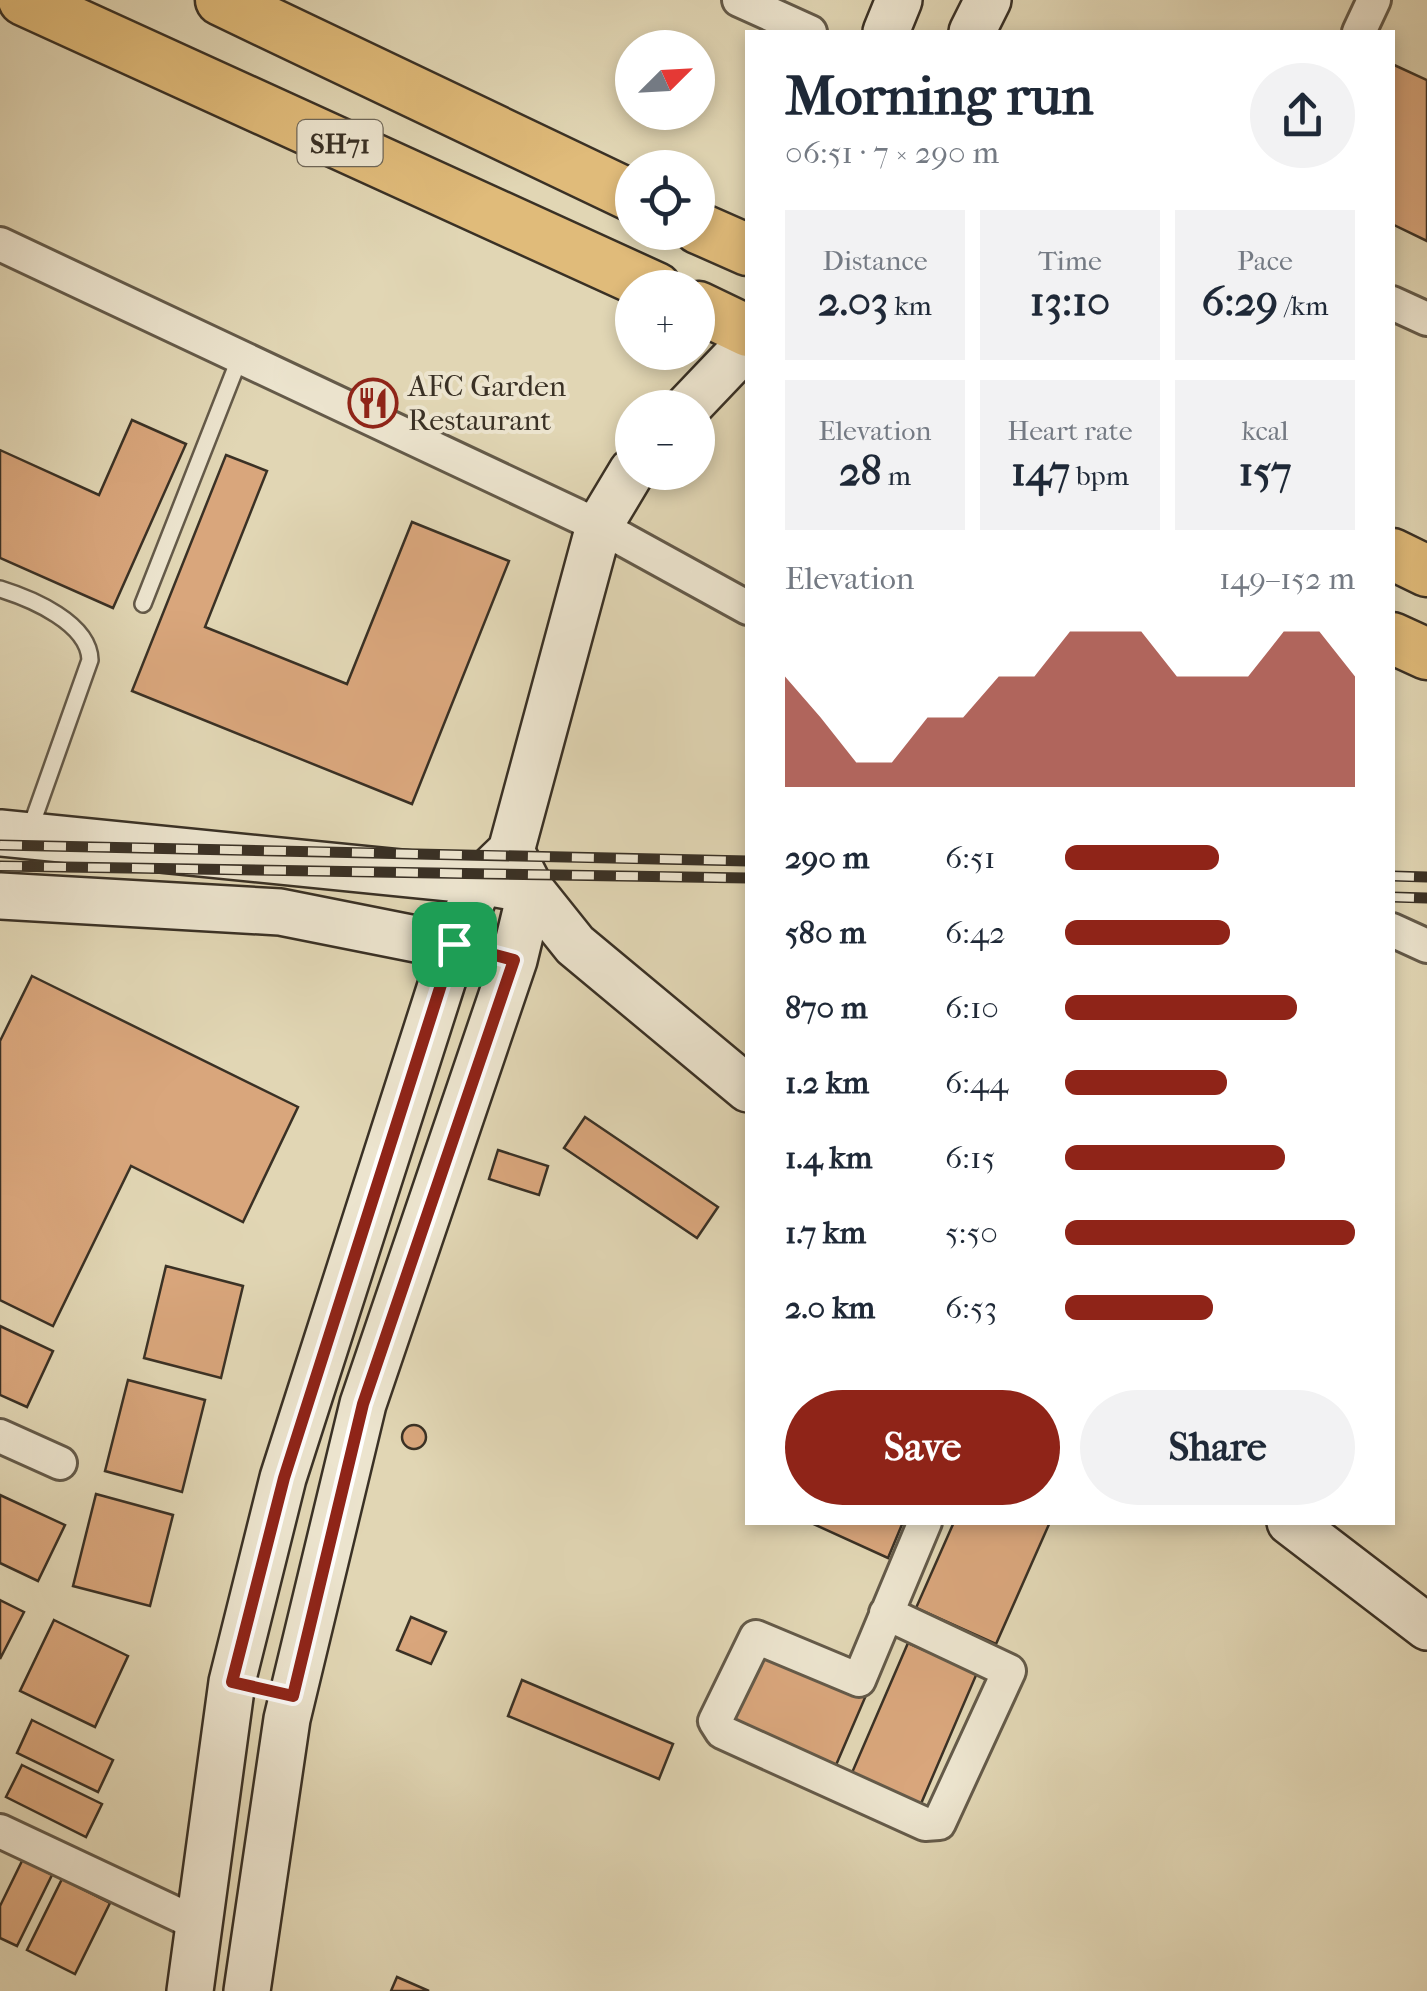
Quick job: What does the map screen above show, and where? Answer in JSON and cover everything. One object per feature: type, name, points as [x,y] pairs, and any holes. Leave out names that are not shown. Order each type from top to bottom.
[{"type":"main road","name":"SH71","points":[[24,0],[616,270]]},
{"type":"main road","name":"SH71","points":[[221,0],[615,188]]},
{"type":"main road","points":[[715,235],[745,249]]},
{"type":"main road","points":[[715,315],[745,330]]},
{"type":"main road","points":[[1395,555],[1427,571]]},
{"type":"main road","points":[[1395,639],[1427,654]]},
{"type":"street","points":[[739,0],[806,30]]},
{"type":"street","points":[[887,30],[899,0]]},
{"type":"street","points":[[973,30],[988,0]]},
{"type":"street","points":[[1360,30],[1374,0]]},
{"type":"street","points":[[0,244],[599,526],[745,606]]},
{"type":"street","points":[[1395,304],[1427,319]]},
{"type":"street","points":[[704,390],[745,347]]},
{"type":"street","points":[[190,1991],[232,1682],[284,1478],[454,944],[496,866],[599,526],[621,490]]},
{"type":"street","points":[[14,835],[496,866],[531,890],[575,945],[745,1087]]},
{"type":"street","points":[[247,1991],[293,1696],[363,1404],[514,960],[531,890]]},
{"type":"street","points":[[0,896],[280,912],[454,944],[514,960],[575,945]]},
{"type":"street","points":[[1395,931],[1427,946]]},
{"type":"street","points":[[0,1436],[60,1463]]},
{"type":"street","points":[[886,1613],[1009,1671],[939,1824],[925,1824],[722,1732],[716,1721],[752,1638],[762,1638],[859,1680],[886,1613],[923,1525]]},
{"type":"street","points":[[1294,1525],[1427,1627]]},
{"type":"street","points":[[232,1682],[293,1696]]},
{"type":"street","points":[[0,1831],[198,1924]]},
{"type":"lane","points":[[143,604],[240,357]]},
{"type":"lane","points":[[0,589],[82,631],[90,647],[90,660],[14,835]]},
{"type":"building","points":[[1395,65],[1427,80],[1427,241],[1395,225]]},
{"type":"building","points":[[132,420],[186,444],[113,608],[0,558],[0,450],[99,495]]},
{"type":"building","points":[[226,455],[267,471],[205,627],[347,684],[412,522],[509,561],[412,804],[132,691]]},
{"type":"building","points":[[32,976],[298,1107],[243,1222],[131,1166],[53,1326],[0,1300],[0,1041]]},
{"type":"building","points":[[585,1117],[718,1207],[697,1238],[564,1148]]},
{"type":"building","points":[[498,1150],[548,1166],[539,1195],[489,1179]]},
{"type":"building","points":[[166,1266],[243,1286],[221,1378],[144,1358]]},
{"type":"building","points":[[0,1326],[53,1351],[27,1407],[0,1395]]},
{"type":"building","points":[[128,1380],[205,1400],[182,1492],[105,1471]]},
{"type":"building","points":[[414,1425],[426,1437],[414,1449],[402,1437]]},
{"type":"building","points":[[96,1494],[173,1515],[150,1606],[73,1586]]},
{"type":"building","points":[[0,1495],[65,1525],[38,1581],[0,1563]]},
{"type":"building","points":[[816,1525],[902,1525],[888,1558]]},
{"type":"building","points":[[953,1525],[1049,1525],[996,1644],[916,1608]]},
{"type":"building","points":[[0,1600],[24,1612],[0,1659]]},
{"type":"building","points":[[411,1617],[446,1632],[431,1664],[397,1650]]},
{"type":"building","points":[[54,1620],[128,1656],[95,1727],[20,1691]]},
{"type":"building","points":[[756,1643],[867,1693],[836,1765],[724,1716]]},
{"type":"building","points":[[908,1643],[977,1673],[920,1806],[851,1775]]},
{"type":"building","points":[[522,1680],[673,1744],[659,1779],[508,1716]]},
{"type":"building","points":[[32,1720],[113,1760],[98,1792],[17,1753]]},
{"type":"building","points":[[22,1765],[102,1804],[86,1837],[6,1797]]},
{"type":"building","points":[[23,1859],[52,1875],[17,1946],[0,1938],[0,1906]]},
{"type":"building","points":[[62,1879],[110,1903],[75,1974],[27,1950]]},
{"type":"building","points":[[397,1977],[429,1991],[391,1991]]},
{"type":"railway","points":[[0,845],[745,861]]},
{"type":"railway","points":[[0,866],[745,878]]},
{"type":"railway","points":[[1395,876],[1427,877]]},
{"type":"railway","points":[[1395,897],[1427,898]]},
{"type":"place","name":"AFC Garden Restaurant","points":[[373,403]]},
{"type":"route","points":[[454,944],[514,960],[363,1404],[293,1696],[232,1682],[284,1478],[454,944]]}]
